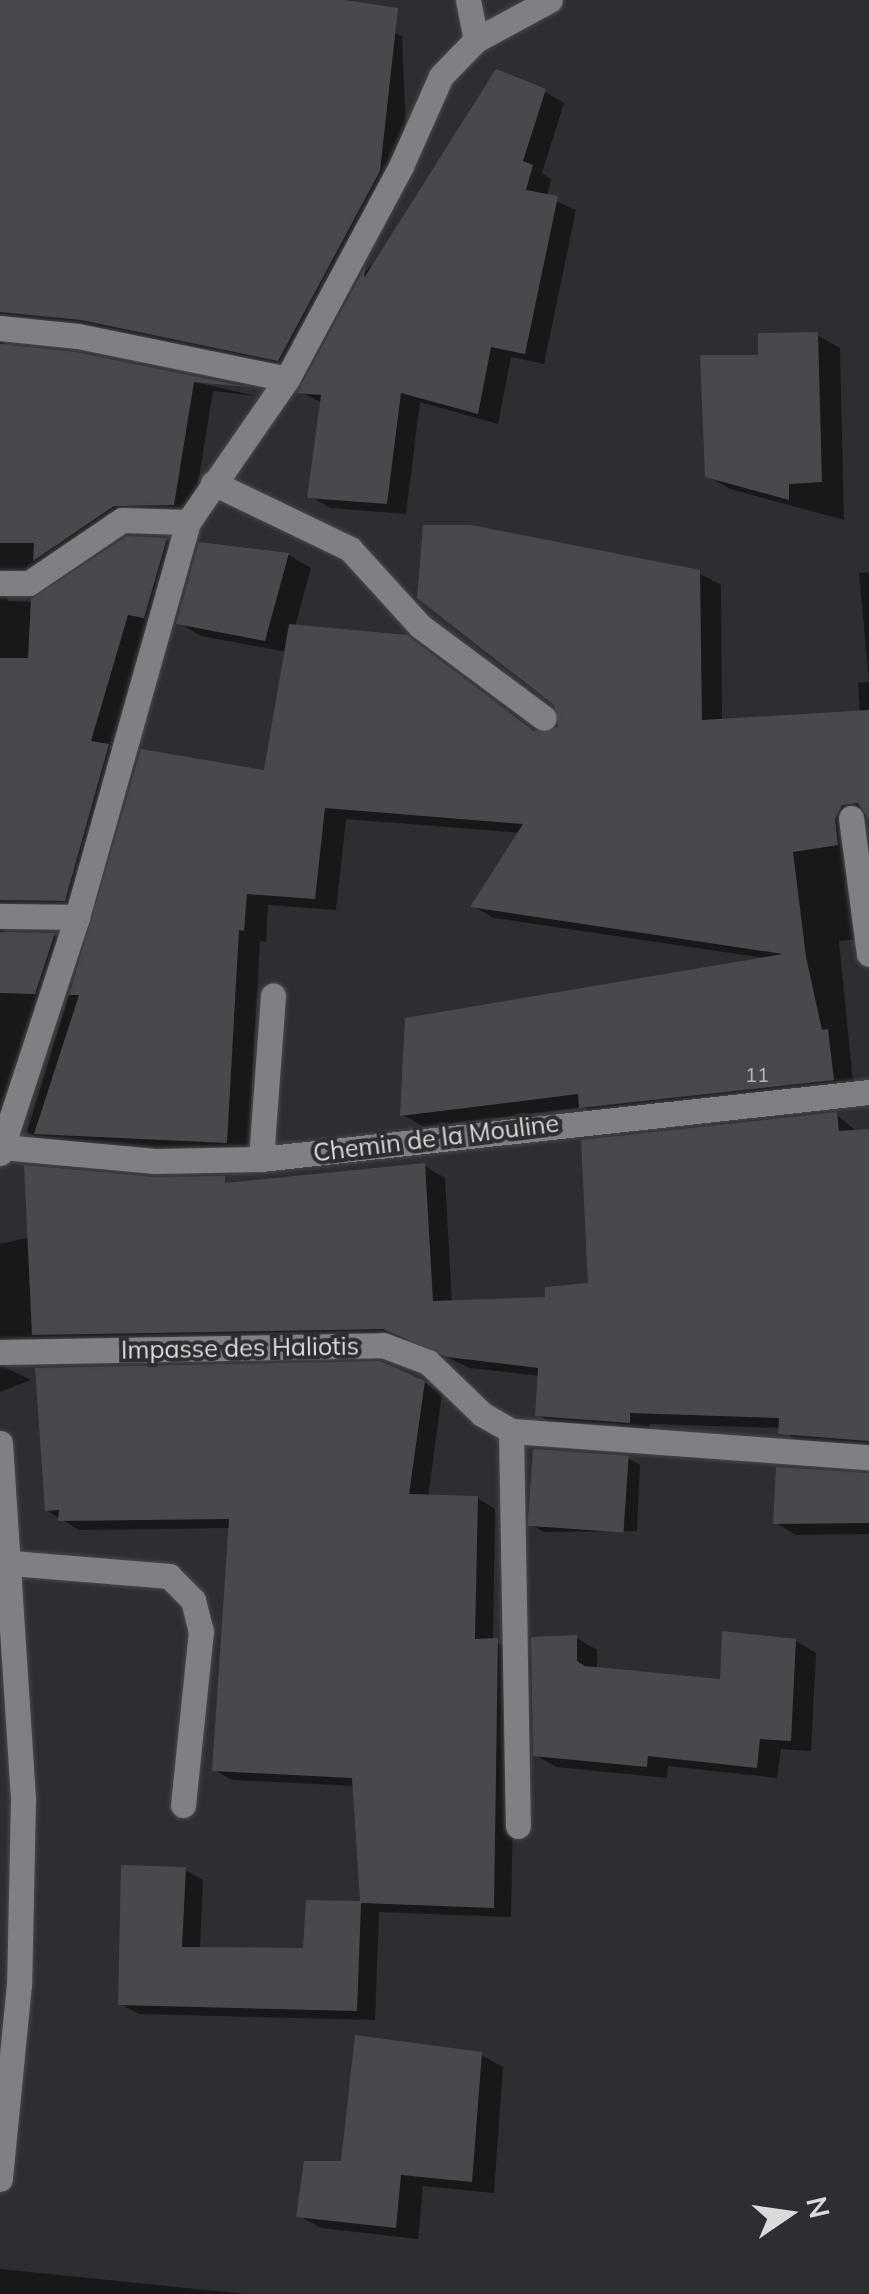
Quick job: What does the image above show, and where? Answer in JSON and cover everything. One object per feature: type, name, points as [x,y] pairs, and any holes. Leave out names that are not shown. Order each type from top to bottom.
[{"type":"street","points":[[468,0],[476,40]]},
{"type":"street","points":[[1,1150],[78,917],[188,522],[288,379],[401,166],[441,76],[476,40],[550,0]]},
{"type":"street","points":[[0,328],[78,336],[288,379]]},
{"type":"street","points":[[213,483],[350,549],[420,626],[544,718]]},
{"type":"street","points":[[0,584],[29,584],[122,520],[188,522]]},
{"type":"street","points":[[851,818],[869,954]]},
{"type":"street","points":[[0,916],[78,917]]},
{"type":"street","points":[[262,1158],[273,995]]},
{"type":"street","name":"Chemin de la Mouline","points":[[1,1150],[155,1161],[262,1158],[869,1092]]},
{"type":"street","name":"Impasse des Haliotis","points":[[0,1352],[384,1345],[428,1362],[482,1414],[511,1431]]},
{"type":"street","points":[[518,1826],[511,1431],[869,1458]]},
{"type":"street","points":[[0,1443],[24,1799],[19,1984],[0,2179]]},
{"type":"street","points":[[11,1563],[169,1576],[193,1600],[200,1632],[182,1805]]},
{"type":"building","points":[[0,0],[344,0],[398,8],[380,171],[278,361],[81,320],[0,312]]},
{"type":"building","points":[[496,69],[546,89],[523,161],[533,165],[526,190],[558,196],[525,354],[491,347],[478,414],[401,393],[387,504],[307,498],[321,395],[297,393],[365,267],[364,278]]},
{"type":"building","points":[[818,332],[822,482],[789,484],[789,500],[705,477],[700,355],[758,355],[758,333]]},
{"type":"building","points":[[0,344],[76,352],[247,387],[194,382],[174,505],[114,506],[33,561],[34,543],[0,543]]},
{"type":"building","points":[[423,525],[471,525],[700,570],[702,720],[869,710],[869,820],[858,803],[842,805],[835,819],[838,845],[793,852],[806,957],[822,1030],[828,1029],[834,1080],[579,1108],[578,1094],[400,1116],[405,1018],[783,954],[470,907],[523,824],[325,808],[315,899],[247,894],[244,931],[239,930],[227,1143],[34,1134],[79,995],[69,995],[141,749],[264,770],[289,624],[407,635],[534,731],[558,727],[554,705],[417,598]]},
{"type":"building","points":[[127,536],[167,538],[144,618],[128,615],[91,741],[109,744],[65,901],[0,900],[0,658],[28,658],[31,599]]},
{"type":"building","points":[[199,542],[289,553],[265,641],[176,624]]},
{"type":"building","points":[[0,932],[55,933],[35,994],[0,993]]},
{"type":"building","points":[[837,1112],[839,1131],[869,1129],[869,1441],[778,1434],[779,1418],[630,1413],[630,1423],[535,1416],[538,1368],[447,1357],[383,1329],[32,1335],[24,1165],[154,1177],[225,1176],[225,1183],[425,1163],[433,1301],[545,1297],[545,1287],[588,1283],[581,1140]]},
{"type":"building","points":[[380,1361],[425,1381],[409,1494],[478,1496],[475,1639],[498,1638],[494,1908],[361,1903],[357,2011],[118,2005],[121,1865],[186,1867],[182,1947],[303,1948],[306,1900],[360,1901],[352,1778],[212,1771],[229,1519],[58,1521],[59,1510],[45,1511],[35,1368]]},
{"type":"building","points":[[533,1449],[629,1456],[623,1533],[528,1526]]},
{"type":"building","points":[[776,1467],[869,1473],[869,1523],[773,1524]]},
{"type":"building","points":[[722,1631],[796,1639],[791,1741],[760,1739],[757,1768],[648,1756],[647,1767],[533,1756],[531,1637],[577,1635],[577,1661],[585,1666],[720,1679]]},
{"type":"building","points":[[355,2035],[482,2052],[472,2182],[401,2175],[396,2228],[296,2217],[304,2161],[341,2161]]}]
